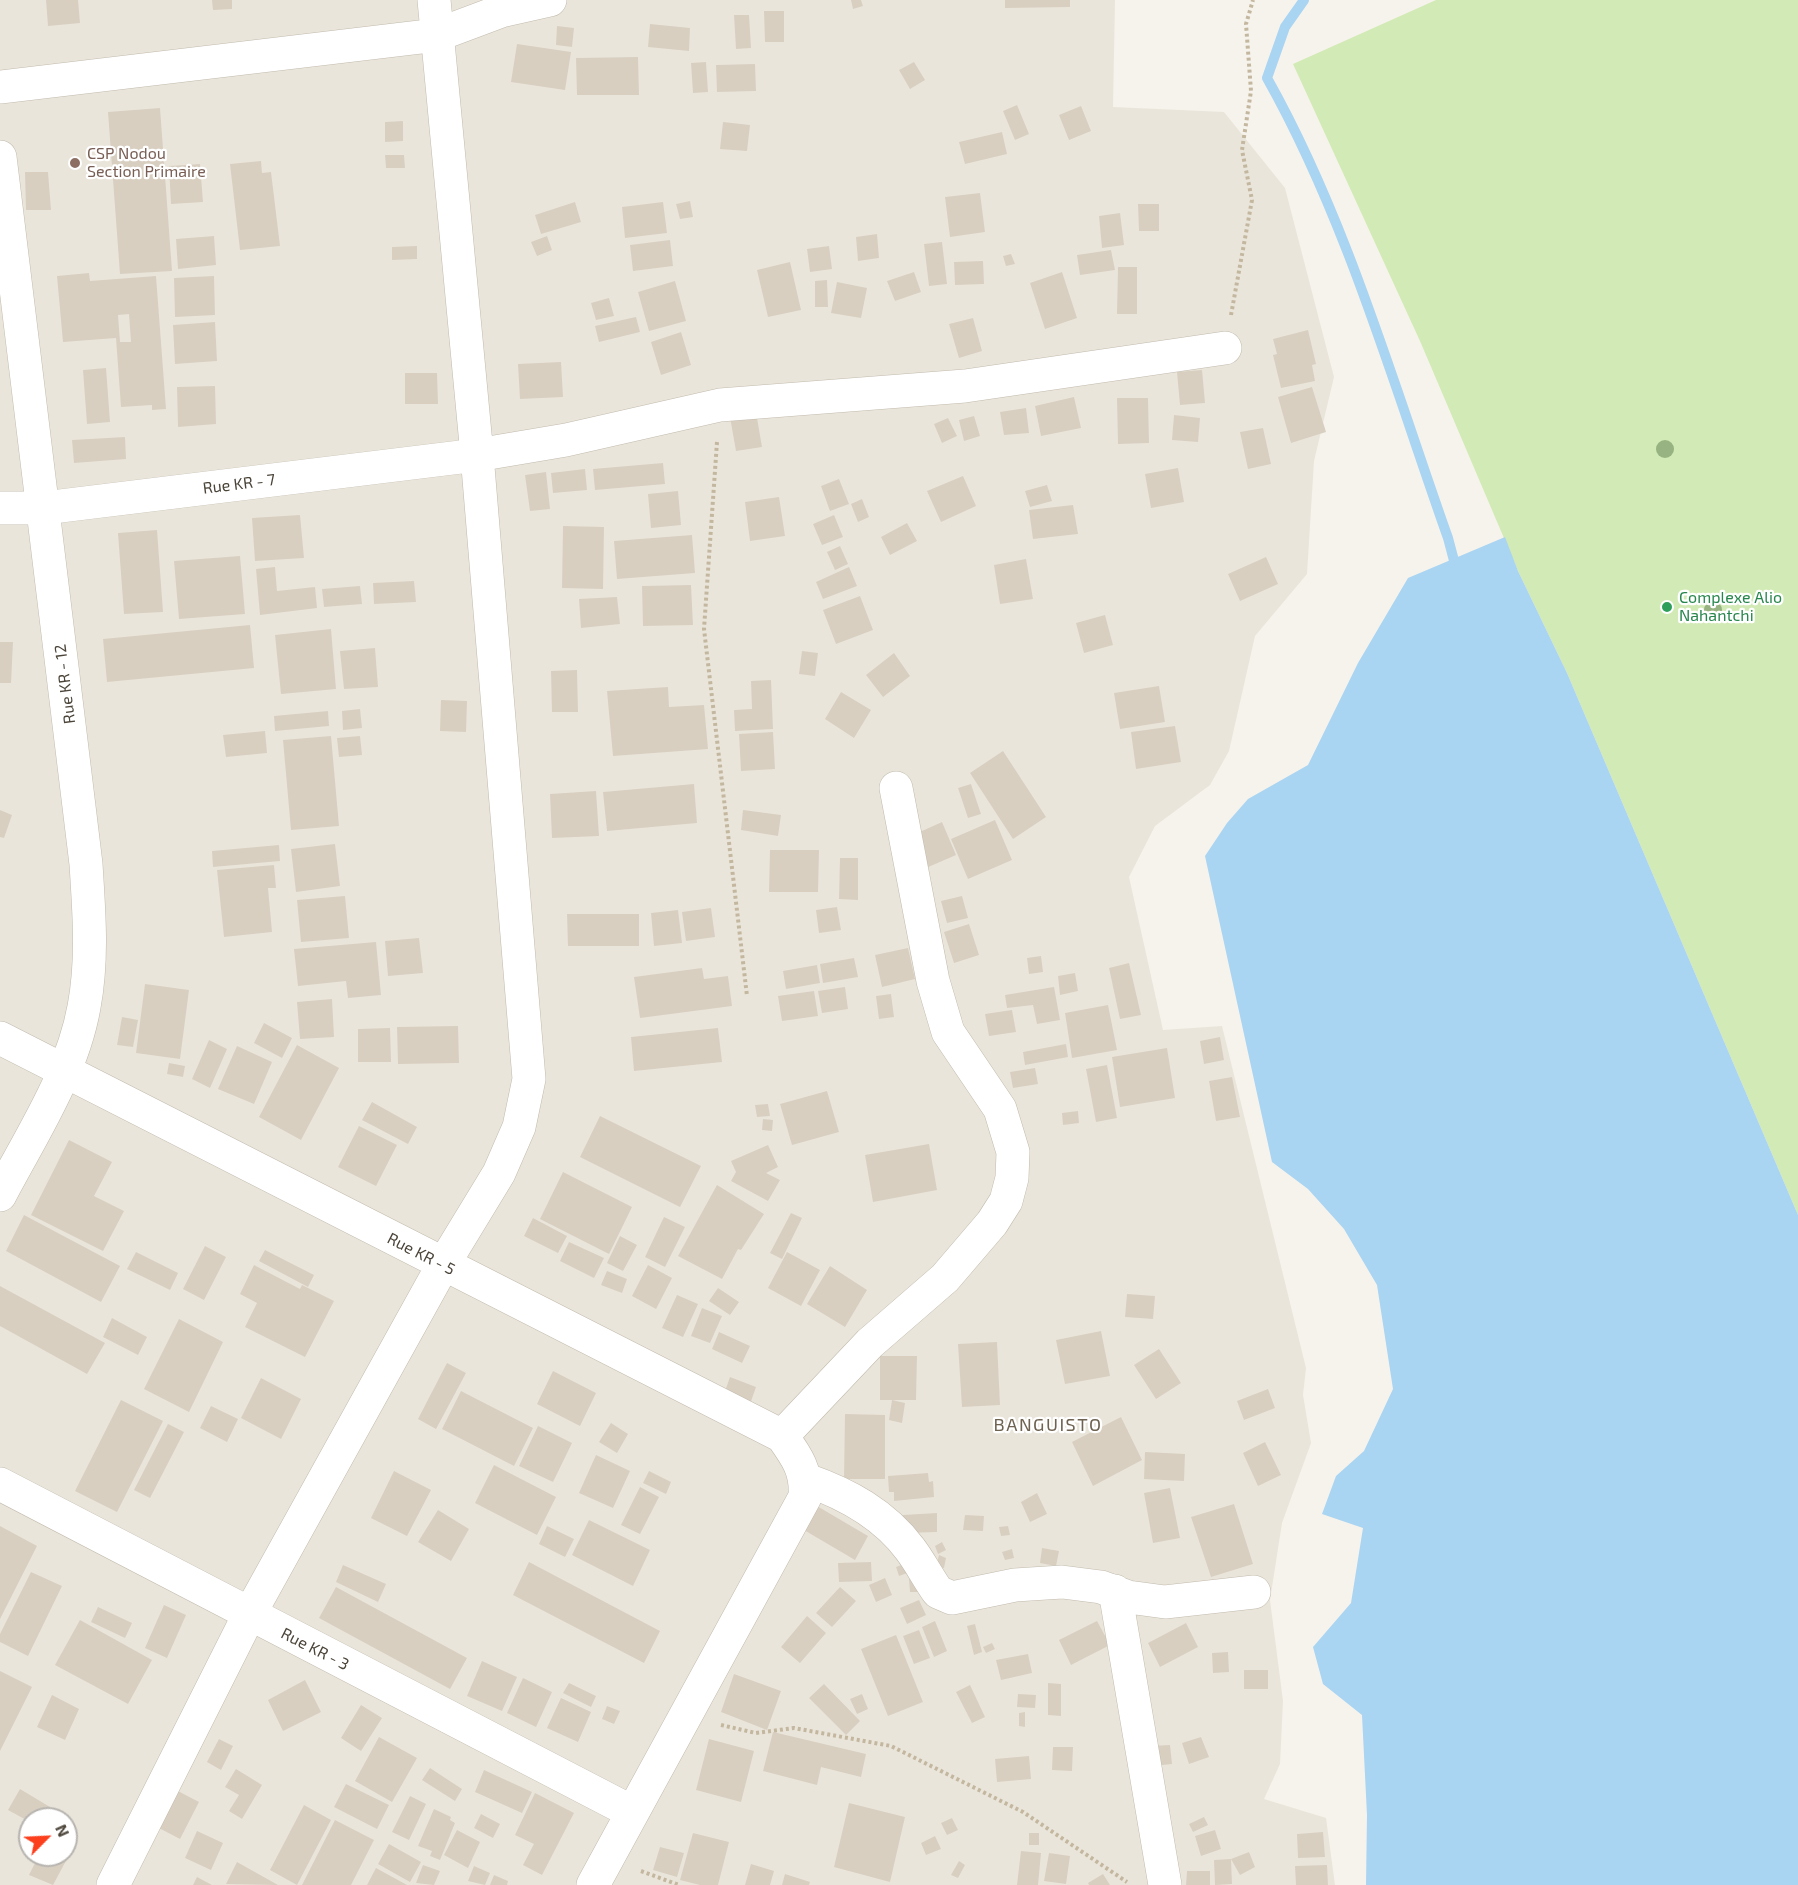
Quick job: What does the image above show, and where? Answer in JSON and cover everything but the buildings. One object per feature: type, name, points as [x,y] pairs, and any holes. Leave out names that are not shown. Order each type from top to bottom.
[{"type":"street","points":[[113,1885],[249,1616],[443,1265],[499,1173],[519,1127],[529,1079],[477,454],[434,0]]},
{"type":"street","points":[[0,87],[437,35],[501,11],[550,0]]},
{"type":"street","name":"Rue KR - 12","points":[[0,157],[87,864],[91,947],[84,1008],[64,1072],[0,1196]]},
{"type":"street","name":"Rue KR - 7","points":[[0,508],[44,508],[477,454],[566,440],[720,405],[965,386],[1224,348]]},
{"type":"street","points":[[782,1436],[870,1342],[945,1278],[992,1223],[1006,1201],[1012,1178],[1013,1152],[1000,1109],[948,1032],[933,981],[896,788]]},
{"type":"street","name":"Rue KR - 5","points":[[0,1038],[782,1436],[801,1462],[806,1489]]},
{"type":"street","name":"Rue KR - 3","points":[[0,1484],[249,1616],[632,1812]]},
{"type":"street","points":[[593,1885],[806,1489],[834,1490],[879,1516],[904,1542],[938,1592],[944,1596],[961,1597],[996,1588],[1062,1582],[1114,1591],[1128,1597],[1165,1602],[1254,1592]]},
{"type":"street","points":[[1114,1591],[1165,1885]]},
{"type":"path","points":[[1224,348],[1252,200],[1242,150],[1251,91],[1246,24],[1253,0]]},
{"type":"path","points":[[720,405],[704,629],[747,996]]},
{"type":"path","points":[[683,1716],[756,1733],[794,1728],[891,1746],[1023,1812],[1132,1885]]},
{"type":"shaded area","points":[[0,0],[1115,0],[1113,107],[1224,112],[1285,188],[1334,377],[1314,461],[1307,574],[1255,636],[1229,751],[1210,785],[1155,826],[1129,877],[1163,1030],[1222,1026],[1306,1368],[1303,1395],[1311,1443],[1282,1523],[1270,1600],[1283,1701],[1280,1764],[1264,1799],[1326,1818],[1335,1885],[0,1885]]},
{"type":"green space","name":"Complexe Alio Nahantchi","points":[[1436,0],[1798,0],[1798,1215],[1567,673],[1518,571],[1420,341],[1293,64]]},
{"type":"water","points":[[1505,537],[1518,571],[1567,673],[1798,1215],[1798,1885],[1366,1885],[1367,1815],[1362,1715],[1323,1684],[1313,1647],[1351,1603],[1363,1528],[1322,1514],[1336,1476],[1364,1451],[1393,1389],[1377,1285],[1344,1229],[1308,1189],[1272,1162],[1205,856],[1227,823],[1248,799],[1308,765],[1358,663],[1408,578]]},
{"type":"waterway","points":[[1304,0],[1285,27],[1267,78],[1295,132],[1345,245],[1448,538],[1457,572]]},
{"type":"place","name":"CSP Nodou Section Primaire","points":[[75,163]]},
{"type":"place","name":"Complexe Alio Nahantchi","points":[[1667,607]]},
{"type":"district","name":"BANGUISTO","points":[[1048,1425]]}]
